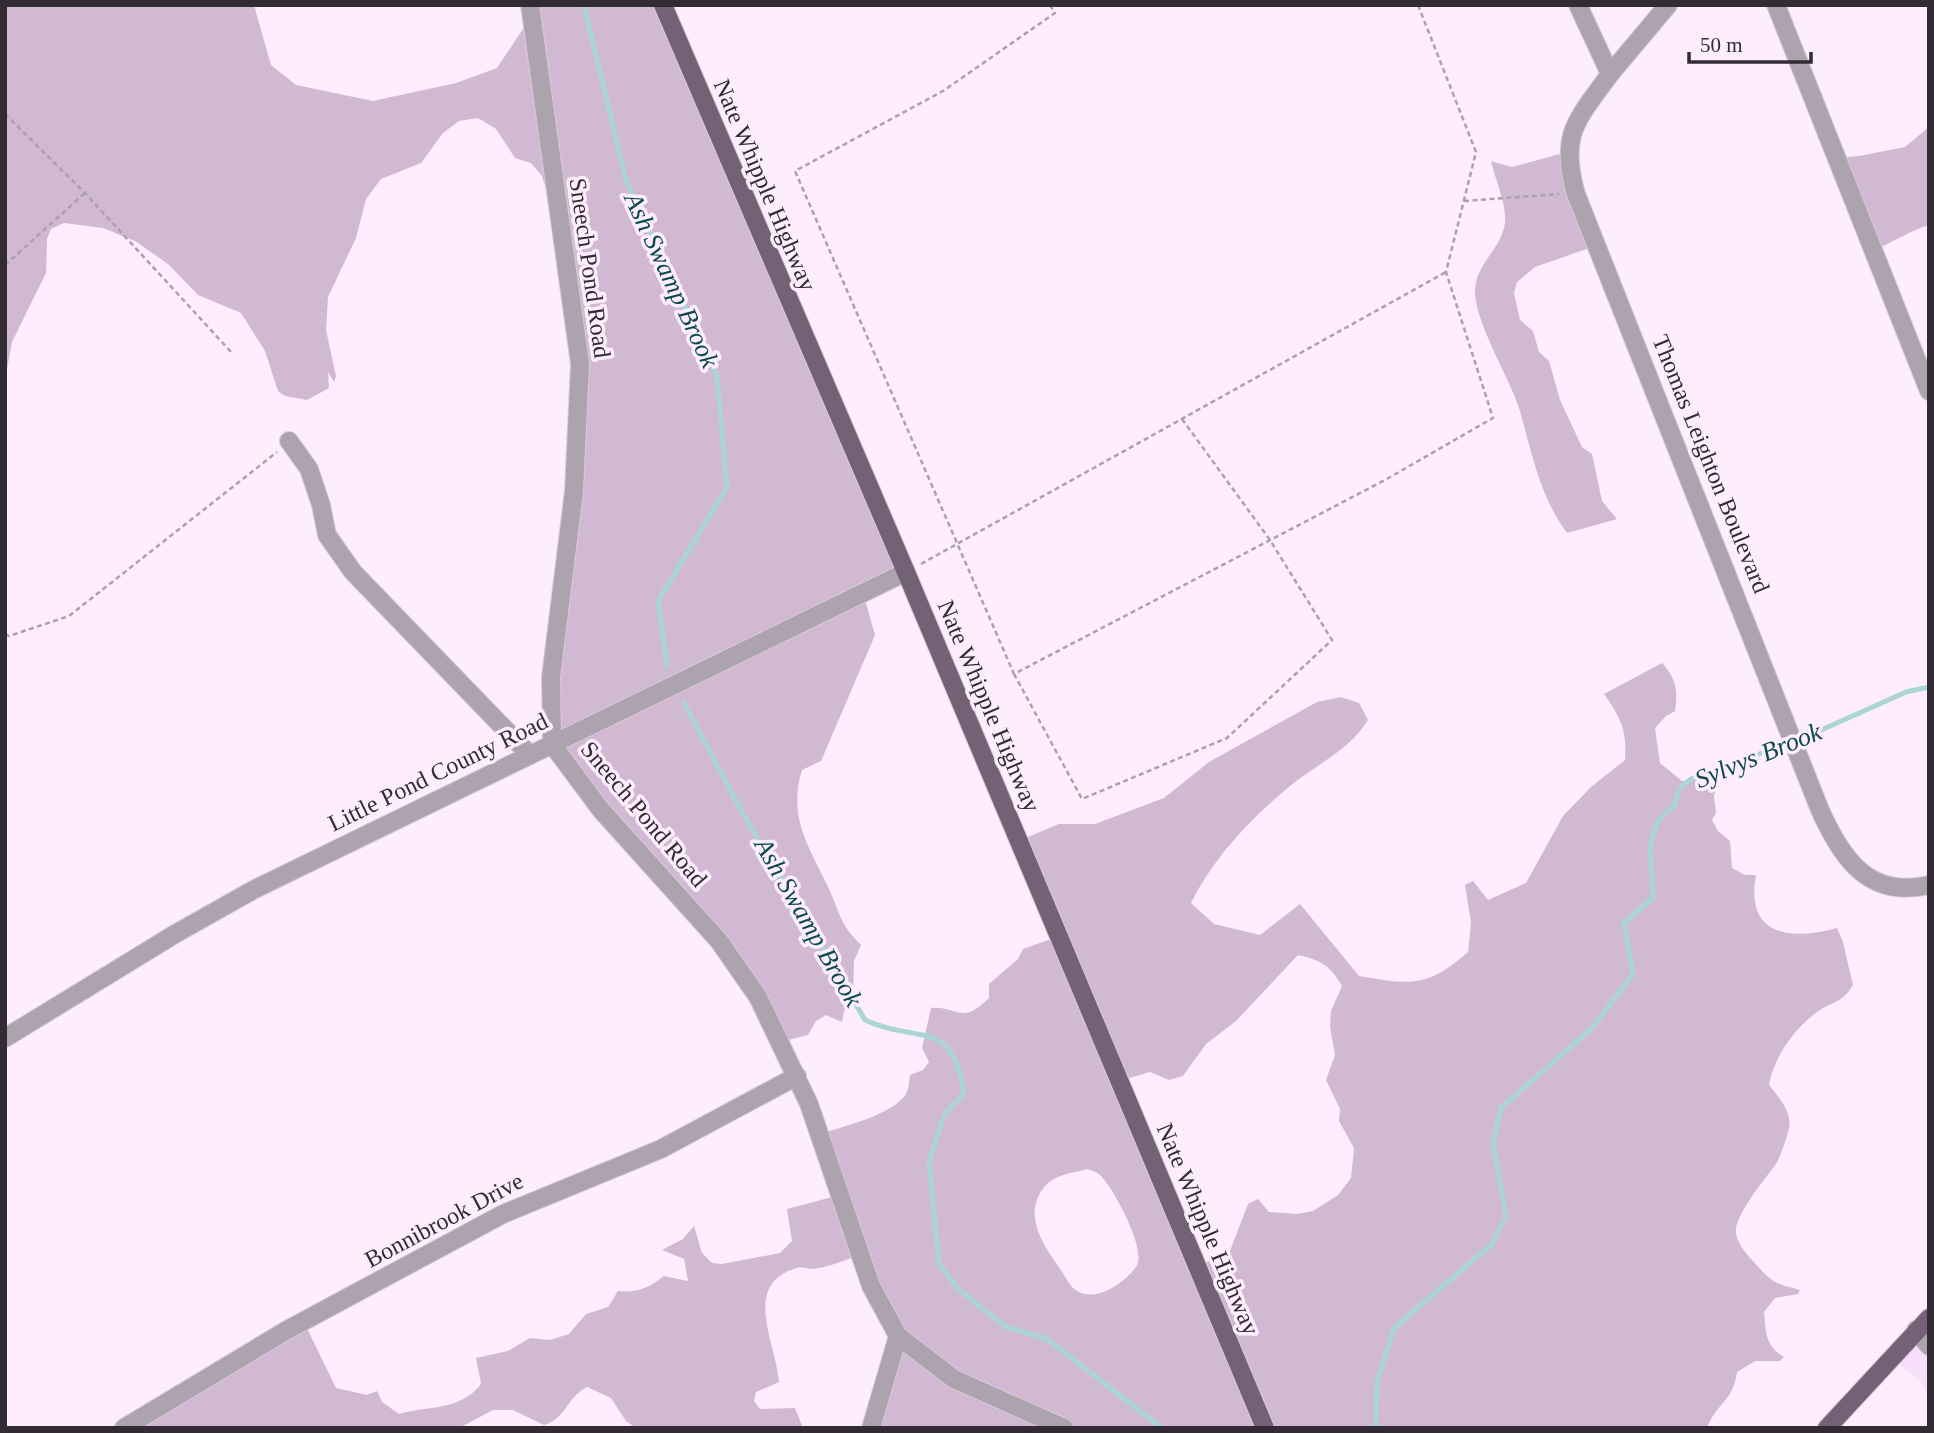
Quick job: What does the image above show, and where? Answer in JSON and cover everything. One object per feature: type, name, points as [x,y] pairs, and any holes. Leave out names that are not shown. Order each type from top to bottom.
[{"type":"main road","name":"Nate Whipple Highway","points":[[663,5],[906,572],[1265,1428]]},
{"type":"main road","points":[[1827,1428],[1923,1324]]},
{"type":"street","name":"Sneech Pond Road","points":[[530,5],[580,365],[573,491],[551,677],[552,744],[601,810],[699,917],[739,967],[773,1025],[819,1130],[870,1286],[898,1336],[954,1379],[1064,1428]]},
{"type":"street","points":[[1578,5],[1610,74]]},
{"type":"street","name":"Thomas Leighton Boulevard","points":[[1668,5],[1610,74],[1570,134],[1571,175],[1576,194],[1830,834],[1852,865],[1866,878],[1887,887],[1929,885]]},
{"type":"street","points":[[1776,5],[1929,391]]},
{"type":"street","points":[[289,441],[309,469],[321,505],[327,535],[353,572],[530,755]]},
{"type":"street","name":"Little Pond County Road","points":[[5,1038],[232,902],[906,572]]},
{"type":"street","name":"Bonnibrook Drive","points":[[124,1428],[287,1330],[503,1214],[661,1149],[797,1076]]},
{"type":"street","points":[[1923,1324],[1929,1346]]},
{"type":"street","points":[[871,1428],[898,1336]]},
{"type":"path","points":[[1050,5],[1055,13],[943,91],[795,171],[1014,674],[1082,799],[1227,738],[1332,640],[1270,540],[1182,419]]},
{"type":"path","points":[[1014,674],[1385,480],[1493,418],[1446,272],[1476,152],[1418,5]]},
{"type":"path","points":[[5,114],[85,193],[232,353]]},
{"type":"path","points":[[5,265],[85,193]]},
{"type":"path","points":[[1464,201],[1576,194]]},
{"type":"path","points":[[906,572],[1446,272]]},
{"type":"path","points":[[5,634],[9,636],[69,616],[289,441]]},
{"type":"shaded area","points":[[5,5],[254,5],[271,65],[296,85],[373,101],[456,83],[497,68],[533,14],[532,5],[657,5],[898,573],[864,596],[875,635],[821,761],[802,770],[798,787],[799,818],[808,846],[844,924],[861,945],[854,961],[853,1003],[844,1011],[842,1022],[826,1015],[816,1021],[808,1035],[776,1043],[757,1003],[551,745],[582,375],[560,238],[542,176],[531,163],[515,158],[496,129],[478,118],[459,121],[443,133],[421,163],[381,179],[366,199],[356,238],[328,297],[326,330],[336,376],[334,382],[328,372],[329,388],[307,400],[285,396],[278,391],[265,351],[241,313],[198,295],[168,264],[135,241],[103,228],[64,223],[51,229],[47,239],[46,273],[12,342],[5,380]]},
{"type":"shaded area","points":[[1929,127],[1929,225],[1872,251],[1832,158],[1905,147]]},
{"type":"shaded area","points":[[1567,152],[1595,246],[1535,267],[1517,282],[1514,293],[1520,320],[1533,331],[1539,352],[1549,361],[1560,400],[1582,447],[1592,454],[1602,501],[1617,519],[1567,533],[1542,487],[1518,405],[1480,317],[1475,290],[1476,280],[1499,241],[1505,223],[1503,200],[1491,161],[1512,167]]},
{"type":"shaded area","points":[[1662,663],[1673,679],[1676,697],[1675,711],[1655,728],[1660,763],[1682,781],[1701,779],[1720,772],[1714,796],[1716,813],[1712,820],[1718,831],[1730,841],[1732,868],[1745,875],[1756,875],[1754,895],[1757,911],[1764,922],[1788,933],[1803,934],[1837,928],[1853,985],[1842,998],[1820,1010],[1803,1024],[1787,1043],[1776,1063],[1769,1085],[1787,1110],[1788,1132],[1776,1164],[1745,1207],[1737,1225],[1736,1233],[1740,1244],[1764,1273],[1773,1281],[1800,1290],[1798,1294],[1775,1298],[1764,1312],[1770,1343],[1784,1357],[1780,1361],[1755,1361],[1737,1372],[1732,1390],[1715,1412],[1707,1428],[865,1428],[893,1342],[855,1257],[828,1266],[796,1268],[779,1276],[770,1288],[766,1301],[766,1316],[779,1382],[756,1392],[754,1401],[760,1409],[795,1408],[803,1428],[636,1428],[626,1421],[611,1398],[587,1387],[574,1397],[557,1418],[544,1425],[513,1410],[493,1410],[459,1428],[124,1428],[304,1322],[336,1388],[367,1395],[377,1391],[382,1402],[399,1414],[444,1406],[464,1399],[481,1384],[476,1358],[508,1351],[530,1338],[550,1340],[569,1334],[586,1314],[608,1307],[618,1291],[642,1289],[664,1276],[688,1281],[684,1259],[662,1250],[683,1239],[694,1226],[702,1253],[712,1263],[722,1264],[780,1253],[792,1241],[787,1209],[836,1196],[817,1135],[880,1114],[901,1100],[908,1090],[910,1075],[923,1070],[929,1062],[922,1048],[931,1008],[960,1013],[972,1011],[989,998],[989,984],[1018,959],[1023,949],[1054,938],[1016,842],[1059,824],[1095,824],[1164,798],[1209,762],[1317,702],[1341,697],[1359,703],[1368,720],[1344,746],[1264,808],[1223,853],[1191,903],[1214,924],[1260,935],[1300,904],[1359,976],[1406,982],[1429,978],[1454,964],[1468,952],[1471,922],[1465,885],[1473,881],[1488,900],[1526,883],[1563,816],[1591,787],[1625,760],[1622,725],[1604,694]],"holes":[[[1298,955],[1324,965],[1334,973],[1342,986],[1331,1011],[1330,1027],[1335,1055],[1326,1080],[1340,1109],[1339,1121],[1354,1148],[1351,1178],[1338,1195],[1313,1211],[1297,1214],[1269,1212],[1258,1199],[1248,1204],[1228,1256],[1195,1265],[1119,1081],[1150,1072],[1169,1080],[1183,1076],[1206,1044],[1236,1021]],[[1087,1169],[1100,1175],[1114,1194],[1134,1235],[1138,1259],[1136,1267],[1125,1279],[1102,1293],[1093,1294],[1077,1291],[1070,1284],[1047,1250],[1035,1217],[1035,1206],[1047,1184],[1061,1176]]]},
{"type":"shaded area","points":[[1929,1316],[1929,1397],[1920,1381],[1891,1357]]},
{"type":"waterway","name":"Ash Swamp Brook","points":[[584,5],[626,180],[717,376],[727,487],[658,601],[667,666]]},
{"type":"waterway","name":"Sylvys Brook","points":[[1376,1428],[1377,1382],[1394,1328],[1492,1244],[1506,1216],[1493,1143],[1501,1108],[1592,1028],[1633,974],[1624,923],[1653,898],[1650,846],[1657,822],[1675,804],[1679,789],[1691,779],[1808,736],[1906,692],[1929,687]]},
{"type":"waterway","name":"Ash Swamp Brook","points":[[684,703],[742,812],[865,1020],[930,1037],[942,1043],[959,1069],[964,1094],[945,1113],[929,1161],[939,1264],[958,1289],[1006,1327],[1047,1339],[1162,1428]]}]
